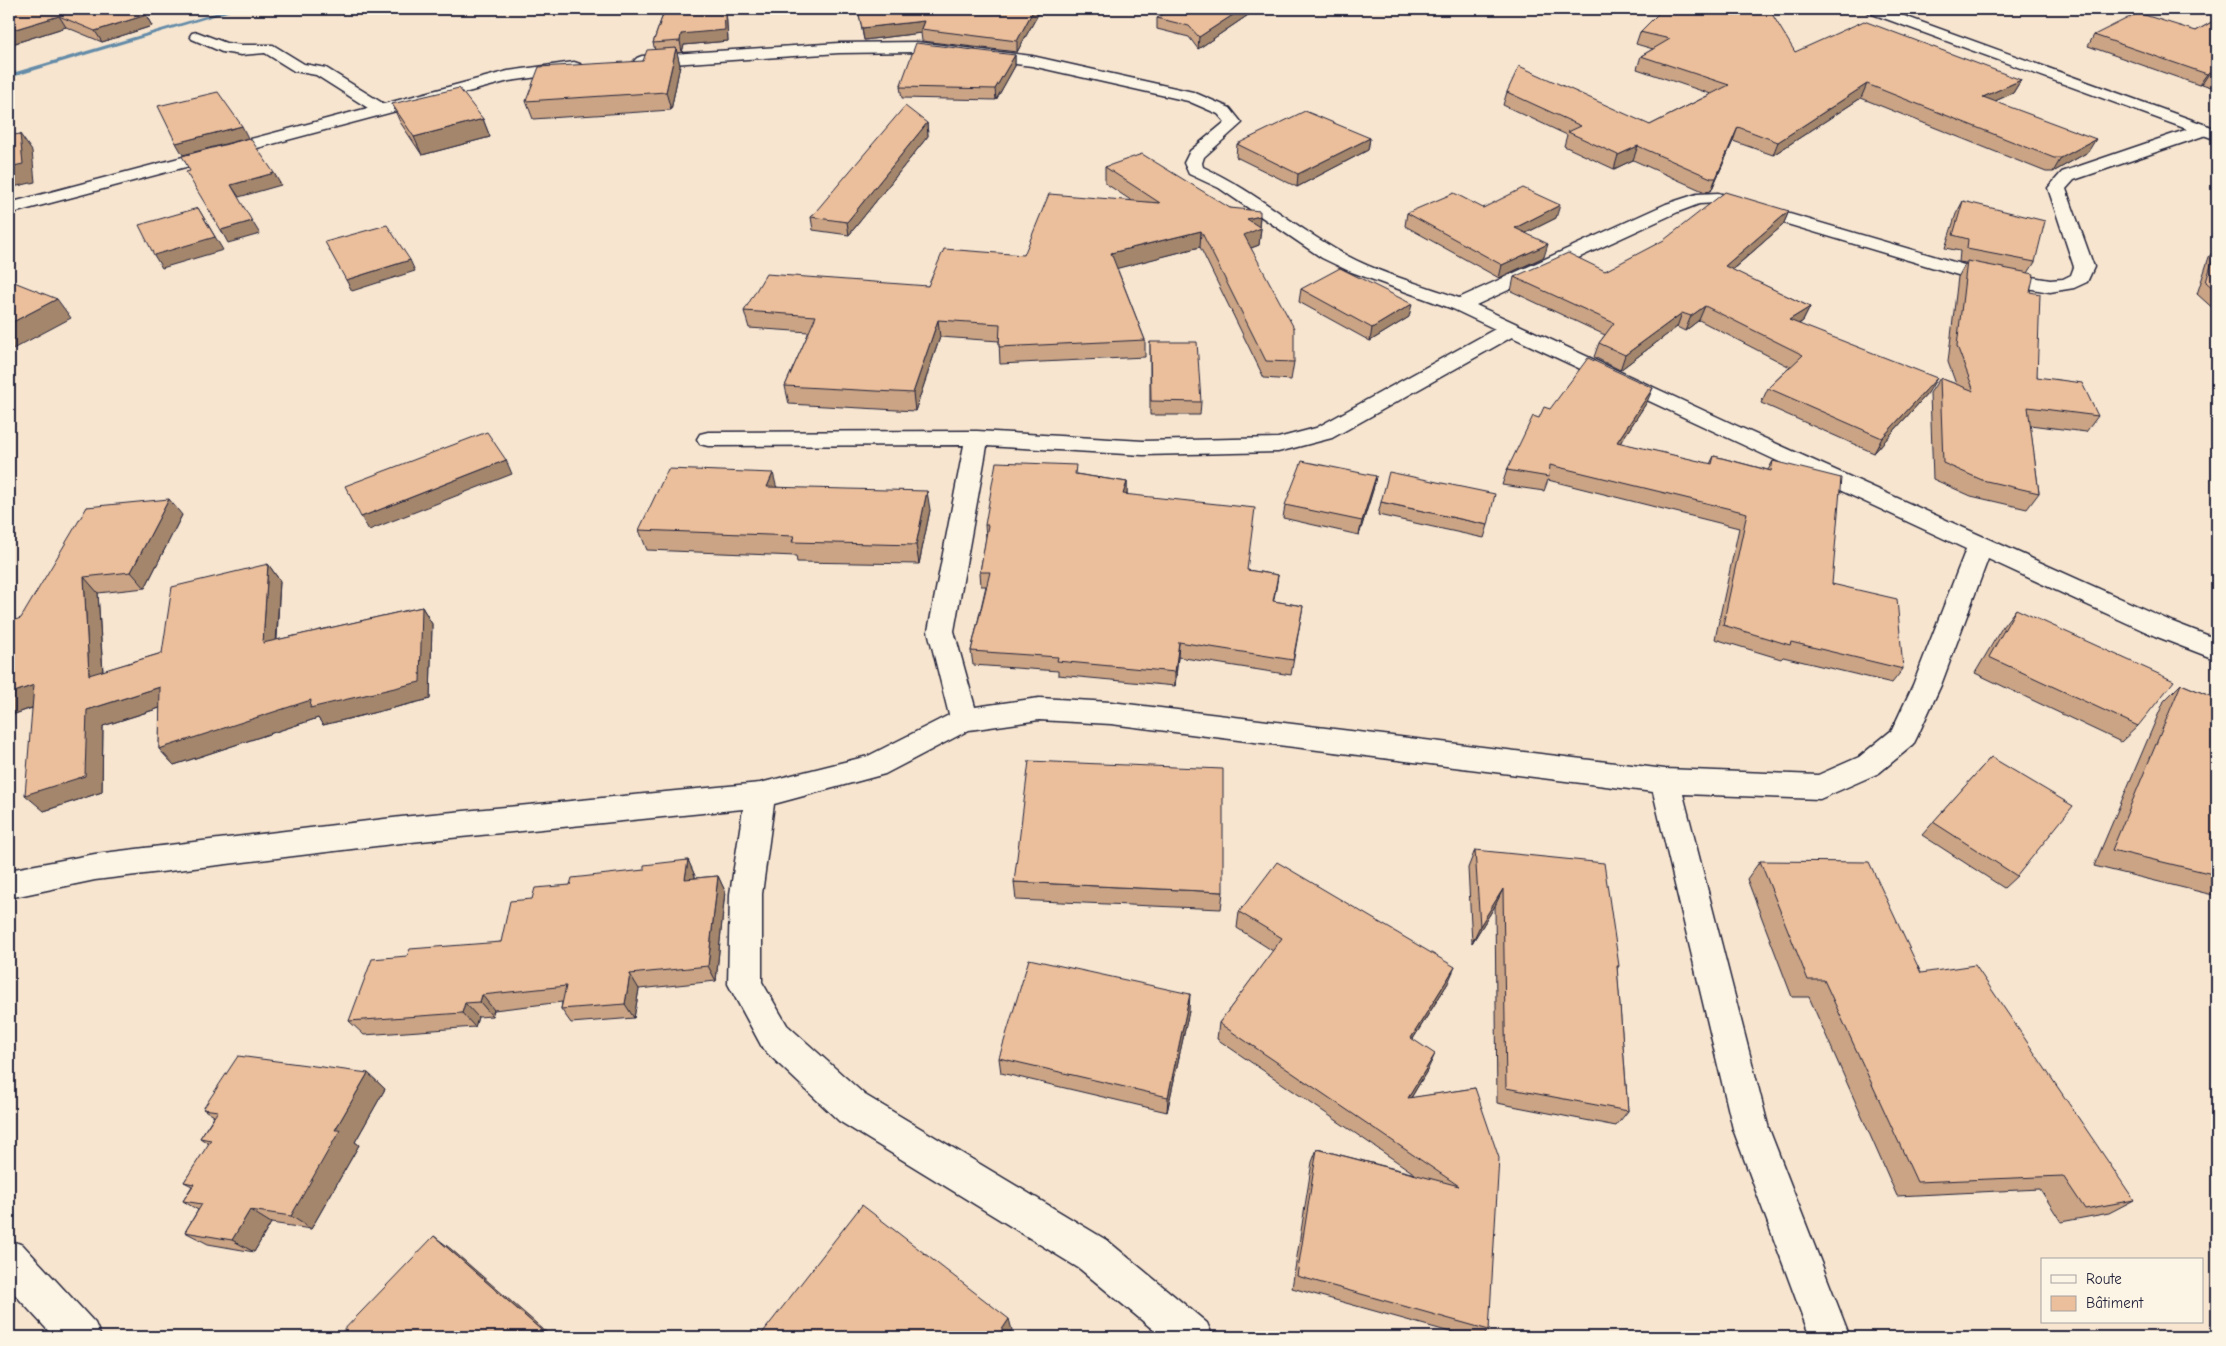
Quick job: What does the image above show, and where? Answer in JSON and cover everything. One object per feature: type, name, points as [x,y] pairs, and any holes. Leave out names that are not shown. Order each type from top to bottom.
[{"type":"main road","points":[[1872,9],[2013,56]]},
{"type":"main road","points":[[1894,9],[2013,56],[2212,130]]},
{"type":"main road","points":[[197,36],[222,46],[241,50],[268,48],[300,68],[320,71],[380,109]]},
{"type":"main road","points":[[627,62],[839,48],[917,47],[1032,61],[1193,97],[1224,111],[1234,123],[1196,156],[1193,163],[1195,170],[1225,184],[1329,254],[1356,267],[1460,305],[1509,330],[2164,629],[2217,650]]},
{"type":"main road","points":[[9,209],[508,76],[588,66]]},
{"type":"main road","points":[[1460,305],[1672,208],[1697,199],[1711,198],[1718,198],[1968,272],[2050,286],[2067,284],[2080,278],[2084,267],[2057,188],[2068,176],[2212,130]]},
{"type":"main road","points":[[708,439],[977,438],[1142,448],[1278,445],[1324,434],[1509,330]]},
{"type":"main road","points":[[964,720],[941,631],[977,438]]},
{"type":"main road","points":[[9,884],[95,867],[401,830],[760,795],[875,766],[964,720],[1039,709],[1111,713],[1665,781],[1820,787],[1869,765],[1903,737],[1927,685],[1981,544]]},
{"type":"main road","points":[[1665,781],[1751,1129],[1830,1337]]},
{"type":"main road","points":[[760,795],[746,894],[745,984],[775,1038],[852,1108],[1094,1254],[1194,1337]]},
{"type":"main road","points":[[9,1259],[81,1337]]},
{"type":"building","points":[[9,9],[133,9],[146,15],[95,31],[59,16],[9,31]]},
{"type":"building","points":[[665,9],[724,9],[725,30],[681,34],[680,41],[653,43]]},
{"type":"building","points":[[1034,9],[1017,41],[921,29],[924,21],[862,28],[858,10]]},
{"type":"building","points":[[1172,9],[1242,9],[1199,37],[1189,26],[1157,18]]},
{"type":"building","points":[[1663,9],[1769,9],[1795,52],[1864,21],[2021,80],[1983,97],[2096,139],[2061,158],[2054,158],[1867,84],[1778,142],[1738,127],[1716,178],[1711,178],[1638,146],[1618,155],[1568,132],[1581,126],[1507,92],[1519,66],[1650,125],[1729,85],[1641,56],[1670,39],[1640,32]]},
{"type":"building","points":[[2138,13],[2196,31],[2217,19],[2217,75],[2210,72],[2207,74],[2094,35]]},
{"type":"building","points":[[916,43],[1015,55],[995,89],[900,87]]},
{"type":"building","points":[[676,48],[666,92],[526,101],[539,67],[643,61],[647,50]]},
{"type":"building","points":[[459,88],[483,119],[414,137],[392,104]]},
{"type":"building","points":[[218,92],[242,126],[176,143],[158,106]]},
{"type":"building","points":[[905,106],[927,123],[847,222],[811,217]]},
{"type":"building","points":[[1305,111],[1370,138],[1298,174],[1237,144]]},
{"type":"building","points":[[20,134],[23,164],[9,167],[9,136]]},
{"type":"building","points":[[250,138],[274,173],[231,185],[252,221],[221,230],[186,172],[190,171],[182,156]]},
{"type":"building","points":[[1142,154],[1230,208],[1260,211],[1260,216],[1247,219],[1261,228],[1244,235],[1294,328],[1294,362],[1266,361],[1201,231],[1111,253],[1145,340],[999,347],[1000,324],[938,320],[913,393],[785,386],[816,316],[744,311],[766,274],[928,286],[944,249],[1024,255],[1049,194],[1160,203],[1105,167]]},
{"type":"building","points":[[1523,188],[1560,205],[1515,228],[1548,244],[1502,265],[1407,213],[1454,193],[1483,208]]},
{"type":"building","points":[[1725,192],[1789,211],[1725,266],[1810,307],[1789,320],[1937,378],[1882,438],[1768,388],[1803,355],[1705,306],[1691,316],[1682,313],[1625,355],[1599,343],[1614,323],[1514,277],[1568,253],[1605,271],[1664,240]]},
{"type":"building","points":[[1963,201],[2045,221],[2035,262],[1967,249],[1968,239],[1953,235]]},
{"type":"building","points":[[198,208],[215,237],[154,255],[139,225]]},
{"type":"building","points":[[387,225],[410,260],[346,280],[325,242]]},
{"type":"building","points":[[2217,245],[2217,292],[2206,282]]},
{"type":"building","points":[[1967,261],[2034,274],[2030,292],[2040,294],[2037,377],[2082,383],[2098,416],[2028,407],[2039,493],[1982,480],[1943,463],[1940,378],[1974,391],[1957,346]]},
{"type":"building","points":[[1340,268],[1412,304],[1372,328],[1301,289]]},
{"type":"building","points":[[9,280],[57,299],[9,324]]},
{"type":"building","points":[[1150,342],[1197,342],[1201,402],[1151,401]]},
{"type":"building","points":[[1588,358],[1653,388],[1617,442],[1712,464],[1714,456],[1771,471],[1773,461],[1841,478],[1832,584],[1897,599],[1903,669],[1791,642],[1790,645],[1723,625],[1747,513],[1550,465],[1549,477],[1507,470],[1533,416],[1539,418],[1544,407],[1550,409]]},
{"type":"building","points":[[487,432],[506,460],[361,517],[345,486]]},
{"type":"building","points":[[1302,461],[1376,476],[1362,521],[1285,505]]},
{"type":"building","points":[[996,462],[1076,465],[1075,474],[1127,482],[1123,494],[1255,508],[1247,570],[1278,575],[1273,601],[1303,606],[1293,660],[1179,642],[1175,672],[1057,661],[1058,657],[971,651],[990,572],[980,572],[988,525],[985,525]]},
{"type":"building","points":[[668,469],[773,473],[767,487],[927,491],[916,545],[792,542],[794,536],[639,530]]},
{"type":"building","points":[[1389,472],[1495,494],[1488,525],[1381,502]]},
{"type":"building","points":[[169,499],[131,572],[84,577],[89,675],[162,653],[172,587],[268,564],[263,643],[422,607],[420,682],[310,708],[311,700],[159,749],[160,687],[87,710],[85,776],[25,795],[34,685],[9,694],[9,622],[21,618],[87,507]]},
{"type":"building","points":[[2016,609],[2174,681],[2138,726],[1989,657]]},
{"type":"building","points":[[2181,684],[2217,699],[2217,875],[2112,850]]},
{"type":"building","points":[[1991,757],[2073,806],[2017,876],[1933,822]]},
{"type":"building","points":[[1029,761],[1223,769],[1223,892],[1014,882]]},
{"type":"building","points":[[1475,850],[1604,863],[1619,966],[1617,966],[1628,1111],[1506,1088],[1503,889],[1480,926]]},
{"type":"building","points":[[688,860],[685,879],[718,876],[708,966],[630,974],[625,1004],[561,1009],[566,986],[482,995],[480,1002],[465,1003],[462,1013],[349,1021],[372,959],[407,956],[410,949],[501,942],[510,901],[532,899],[535,888],[570,885],[572,878],[644,870],[644,865]]},
{"type":"building","points":[[1760,861],[1869,862],[1921,973],[1975,965],[2134,1200],[2085,1209],[2063,1176],[1917,1182],[1824,980],[1808,980]]},
{"type":"building","points":[[1277,862],[1455,967],[1411,1038],[1435,1054],[1408,1098],[1475,1088],[1499,1158],[1489,1330],[1297,1276],[1317,1149],[1459,1186],[1219,1023],[1282,938],[1239,912]]},
{"type":"building","points":[[1029,959],[1190,994],[1168,1097],[999,1058]]},
{"type":"building","points":[[238,1056],[368,1073],[335,1130],[340,1130],[291,1216],[250,1210],[232,1240],[185,1232],[202,1204],[183,1201],[194,1184],[184,1182],[211,1140],[200,1138],[218,1111],[203,1109]]},
{"type":"building","points":[[862,1205],[1009,1319],[997,1337],[760,1336]]},
{"type":"building","points":[[434,1236],[549,1337],[337,1337]]},
{"type":"waterway","points":[[9,76],[234,9]]}]
